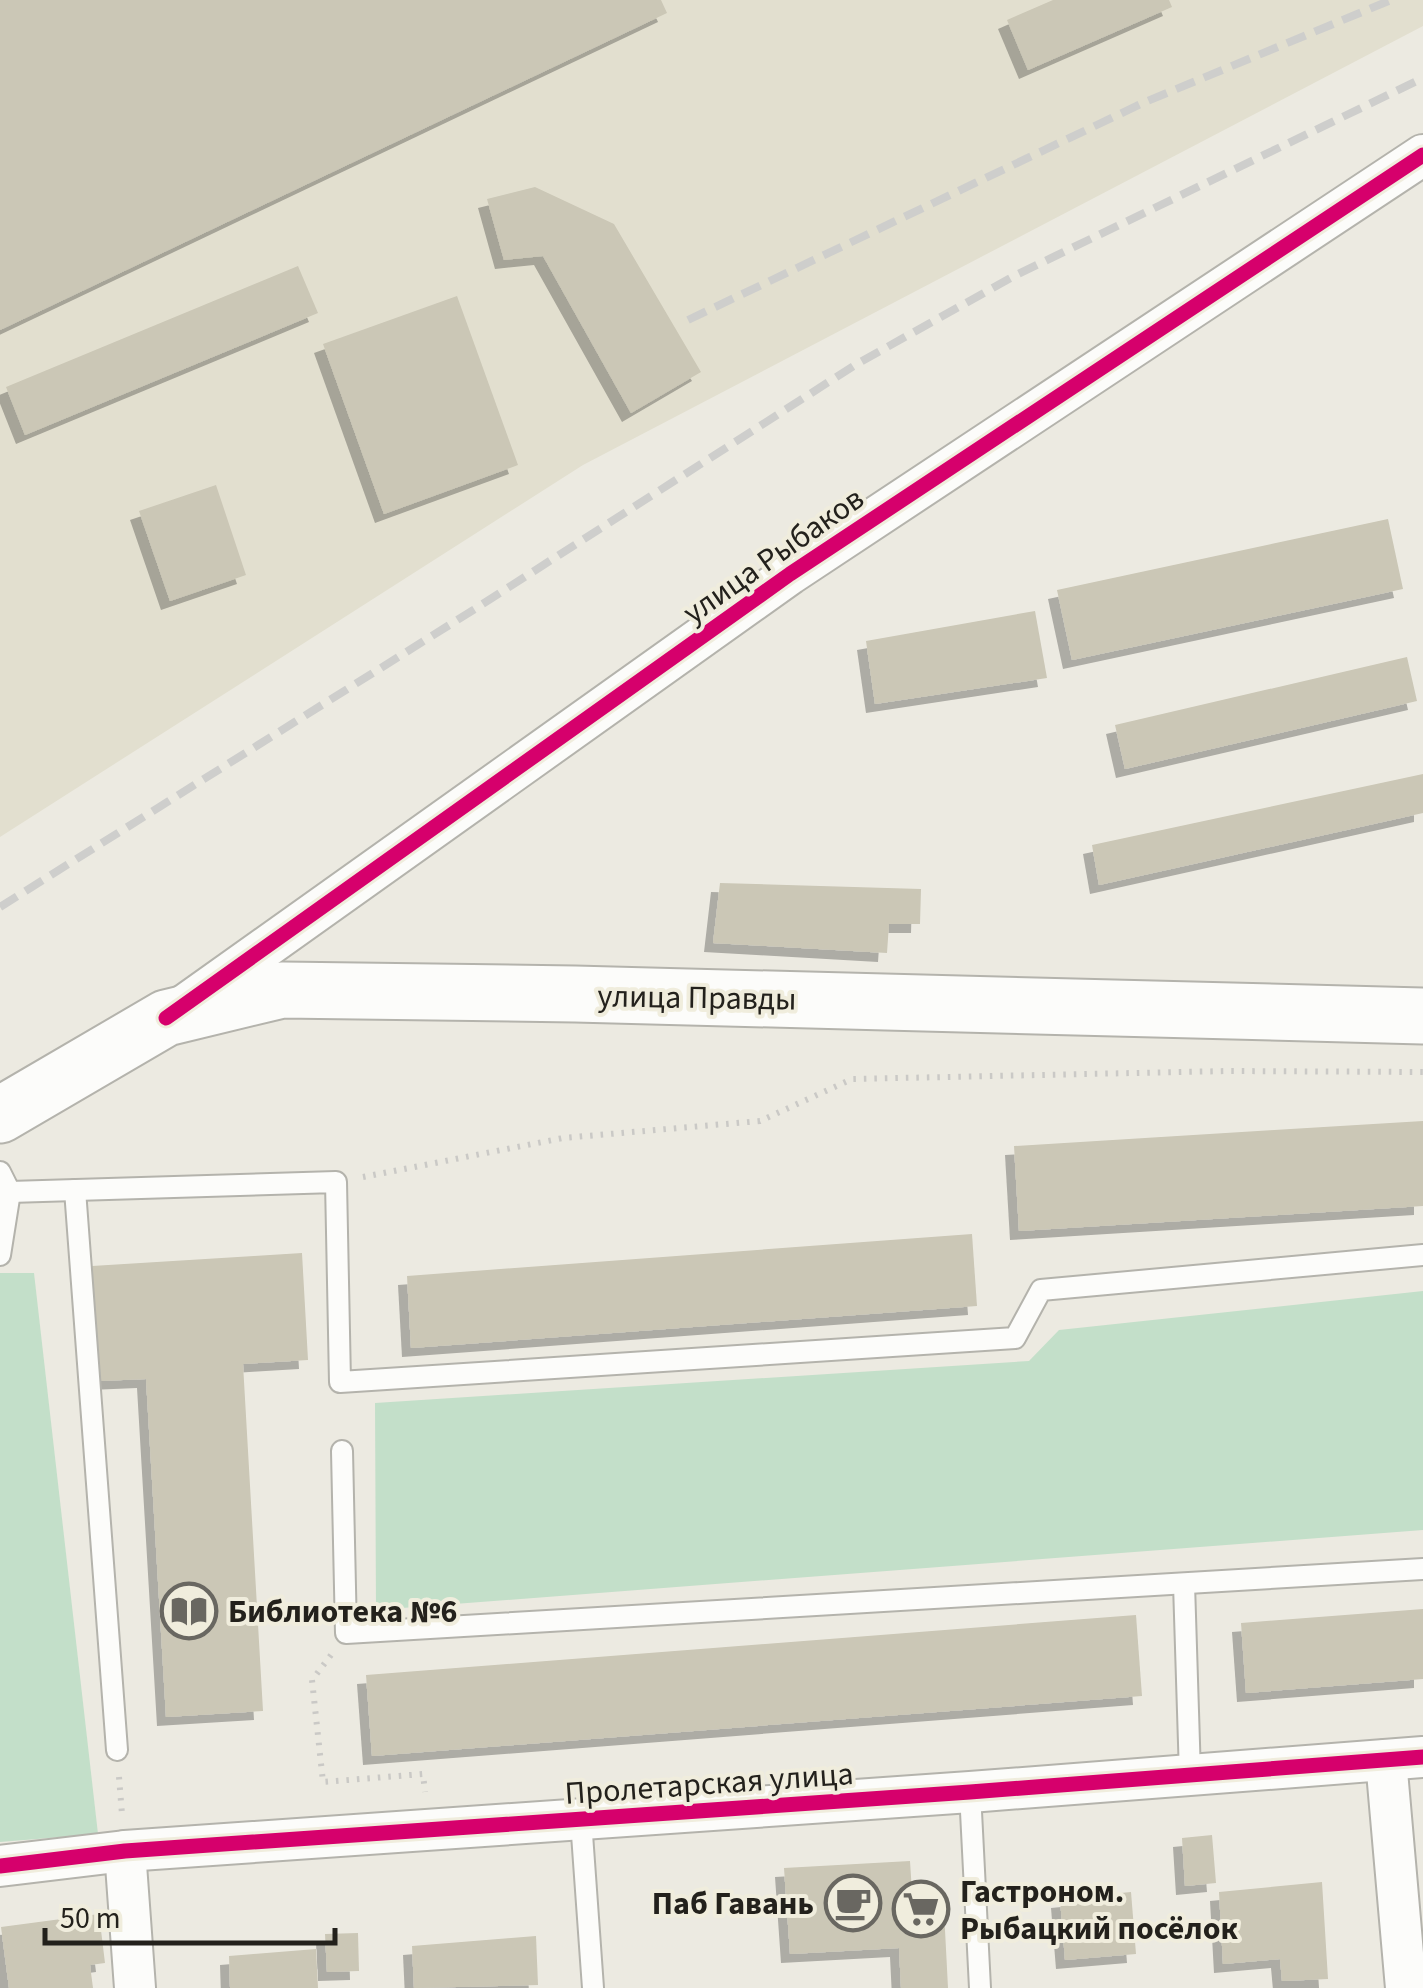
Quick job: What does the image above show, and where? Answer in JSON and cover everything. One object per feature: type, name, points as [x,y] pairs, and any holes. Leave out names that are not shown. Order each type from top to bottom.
[{"type":"main road","name":"улица Правды","points":[[0,1115],[166,1018],[282,990],[1423,1016]]},
{"type":"street","name":"улица Рыбаков","points":[[166,1018],[790,574],[1422,157]]},
{"type":"street","name":"Пролетарская улица","points":[[0,1866],[124,1851],[1405,1758]]},
{"type":"street","points":[[1405,1758],[1406,1988]]},
{"type":"street","points":[[124,1851],[134,1988]]},
{"type":"lane","points":[[0,1172],[10,1192],[0,1255]]},
{"type":"lane","points":[[10,1192],[336,1182],[340,1382],[1016,1338],[1041,1290],[1423,1254]]},
{"type":"lane","points":[[76,1190],[117,1750]]},
{"type":"lane","points":[[342,1451],[346,1633],[1423,1568]]},
{"type":"lane","points":[[1184,1584],[1190,1775]]},
{"type":"lane","points":[[970,1792],[980,1988]]},
{"type":"lane","points":[[580,1820],[594,1988]]},
{"type":"path","points":[[336,1182],[564,1138],[760,1121],[852,1080],[1228,1070],[1423,1072]]},
{"type":"path","points":[[346,1633],[312,1680],[323,1782],[424,1774]]},
{"type":"path","points":[[117,1750],[124,1851]]},
{"type":"shaded area","points":[[0,0],[1423,0],[1423,26],[583,465],[0,837]]},
{"type":"green space","points":[[0,1273],[34,1273],[98,1834],[0,1842]]},
{"type":"green space","points":[[1423,1291],[1423,1530],[376,1610],[375,1403],[1029,1361],[1059,1330]]},
{"type":"building","points":[[0,0],[661,0],[667,13],[0,330]]},
{"type":"building","points":[[1053,0],[1169,0],[1172,7],[1028,70],[1007,20]]},
{"type":"building","points":[[535,187],[614,224],[701,372],[631,413],[543,256],[504,260],[487,199]]},
{"type":"building","points":[[298,266],[318,313],[25,435],[6,387]]},
{"type":"building","points":[[457,296],[518,465],[384,514],[323,344]]},
{"type":"building","points":[[216,485],[246,575],[170,601],[139,511]]},
{"type":"building","points":[[1388,519],[1403,589],[1072,660],[1057,590]]},
{"type":"building","points":[[1035,611],[1047,678],[875,704],[866,641]]},
{"type":"building","points":[[1407,657],[1417,701],[1125,769],[1115,725]]},
{"type":"building","points":[[1423,774],[1423,813],[1099,885],[1092,845]]},
{"type":"building","points":[[720,883],[921,889],[920,924],[889,924],[887,953],[713,943]]},
{"type":"building","points":[[1423,1121],[1423,1206],[1019,1231],[1014,1146]]},
{"type":"building","points":[[972,1234],[977,1306],[411,1348],[407,1276]]},
{"type":"building","points":[[302,1253],[308,1360],[243,1364],[263,1711],[166,1717],[146,1379],[99,1381],[92,1266]]},
{"type":"building","points":[[1423,1609],[1423,1679],[1246,1693],[1241,1623]]},
{"type":"building","points":[[1136,1615],[1142,1696],[372,1756],[366,1675]]},
{"type":"building","points":[[1212,1835],[1216,1883],[1185,1886],[1182,1838]]},
{"type":"building","points":[[910,1861],[912,1892],[943,1891],[948,1988],[901,1988],[899,1948],[790,1954],[784,1868]]},
{"type":"building","points":[[1322,1882],[1328,1979],[1282,1981],[1280,1959],[1223,1964],[1219,1892]]},
{"type":"building","points":[[1131,1892],[1136,1954],[1065,1960],[1060,1899]]},
{"type":"building","points":[[99,1914],[105,1963],[90,1965],[93,1988],[9,1988],[1,1927]]},
{"type":"building","points":[[358,1933],[359,1971],[327,1972],[325,1934]]},
{"type":"building","points":[[536,1936],[538,1985],[414,1988],[412,1946]]},
{"type":"building","points":[[316,1949],[318,1988],[230,1988],[229,1956]]},
{"type":"railway","points":[[688,320],[1145,102],[1391,0]]},
{"type":"railway","points":[[0,907],[855,365],[1016,275],[1423,78]]},
{"type":"cycle path","points":[[166,1018],[790,574],[1423,155]]},
{"type":"cycle path","points":[[0,1866],[125,1851],[1423,1757]]},
{"type":"place","name":"Библиотека №6","points":[[189,1611]]},
{"type":"place","name":"Паб Гавань","points":[[853,1903]]},
{"type":"place","name":"Гастроном. Рыбацкий посёлок","points":[[921,1909]]}]
